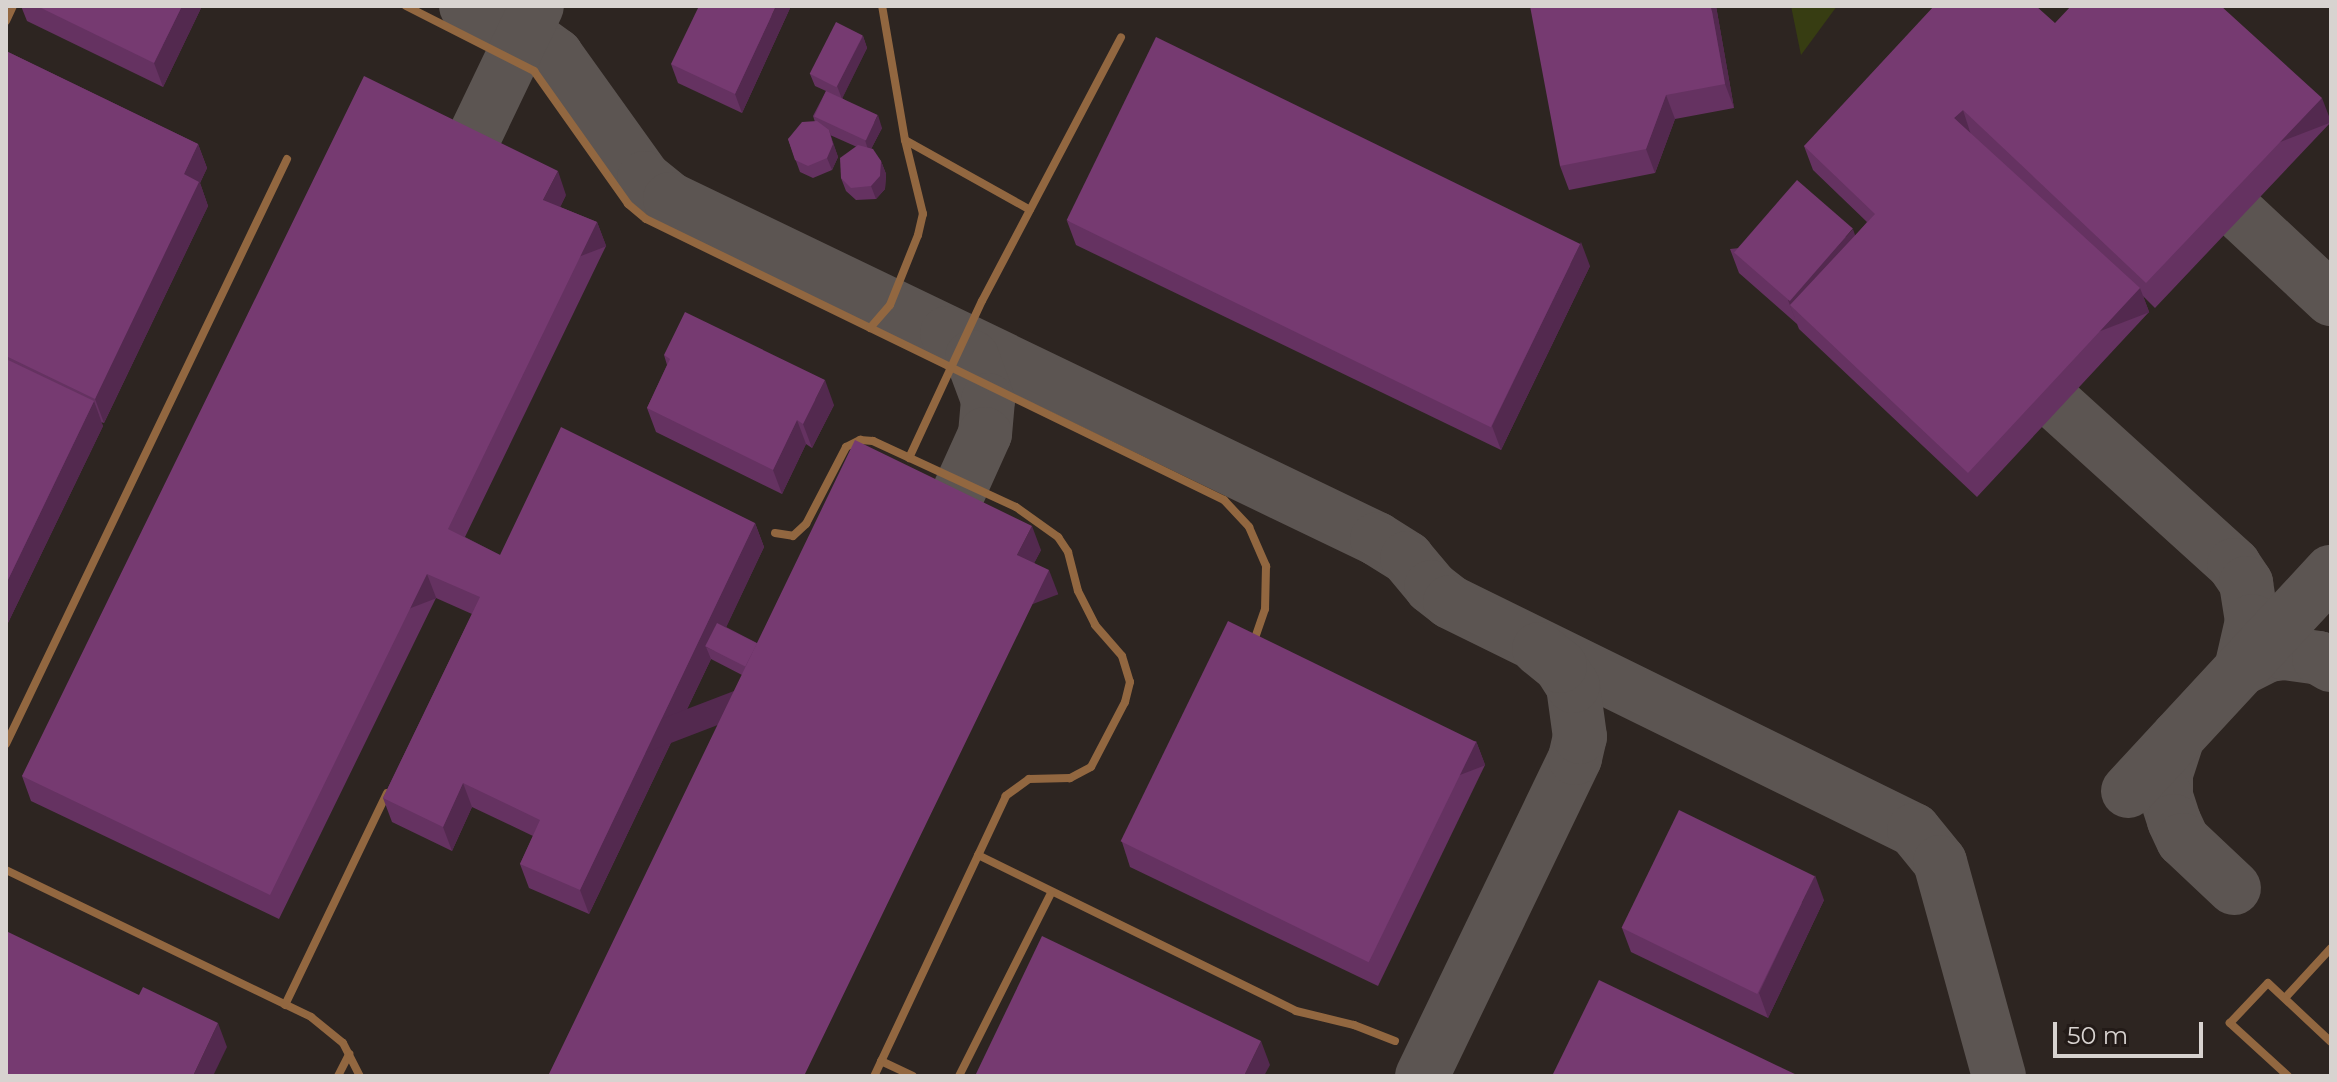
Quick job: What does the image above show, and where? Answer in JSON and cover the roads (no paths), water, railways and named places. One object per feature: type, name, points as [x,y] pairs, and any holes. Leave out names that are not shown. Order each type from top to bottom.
[{"type":"lane","points":[[6,21],[13,6]]},
{"type":"lane","points":[[406,6],[534,71],[628,204],[646,219],[1203,489],[1239,512],[1259,544],[1266,566],[1265,609],[1250,651]]},
{"type":"lane","points":[[870,328],[890,305],[918,235],[923,214],[905,140],[882,6]]},
{"type":"lane","points":[[909,458],[1030,210],[1121,37]]},
{"type":"lane","points":[[905,140],[1030,210]]},
{"type":"lane","points":[[6,744],[287,159]]},
{"type":"lane","points":[[775,533],[793,536],[806,524],[846,447],[860,440],[873,441],[1016,507],[1058,537],[1068,552],[1078,591],[1095,625],[1122,656],[1130,682],[1125,702],[1091,767],[1070,778],[1029,779],[1014,787],[1006,796],[874,1076]]},
{"type":"lane","points":[[285,1005],[395,778]]},
{"type":"lane","points":[[978,855],[1296,1011],[1354,1025],[1395,1041]]},
{"type":"lane","points":[[6,870],[285,1005],[330,1030],[349,1054],[360,1076]]},
{"type":"lane","points":[[959,1076],[1051,893]]},
{"type":"lane","points":[[2285,998],[2331,948]]},
{"type":"lane","points":[[2288,1076],[2230,1023],[2268,983],[2331,1042]]},
{"type":"lane","points":[[338,1076],[349,1054]]},
{"type":"lane","points":[[881,1061],[913,1076]]}]
